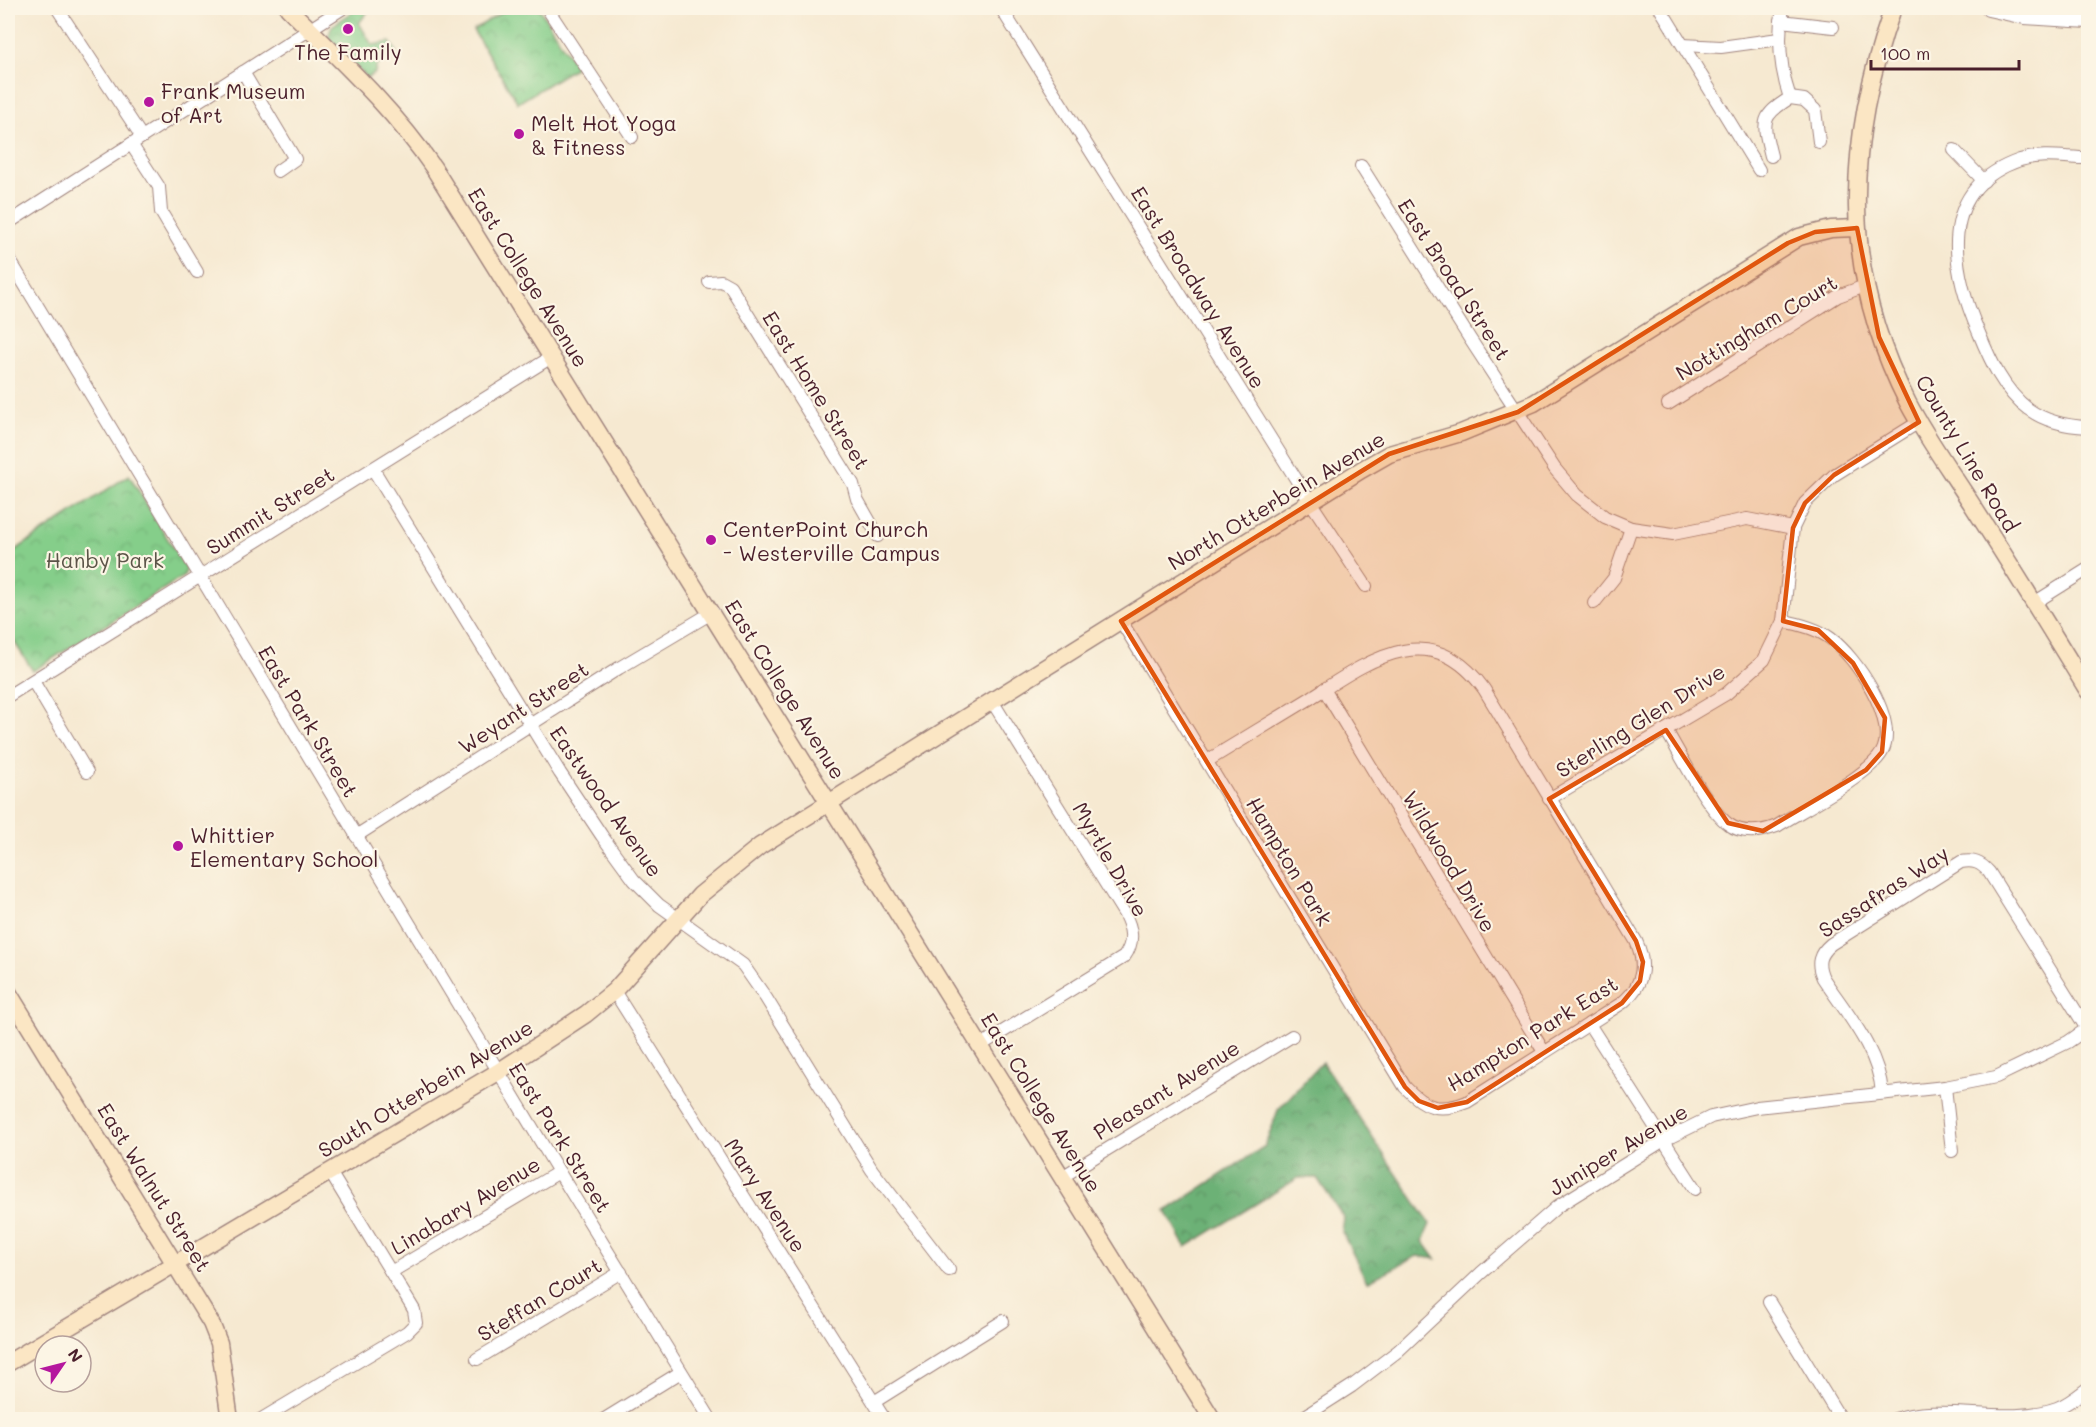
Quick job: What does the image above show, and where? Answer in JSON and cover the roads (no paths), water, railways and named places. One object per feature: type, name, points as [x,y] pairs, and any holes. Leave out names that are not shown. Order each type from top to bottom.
[{"type":"street","points":[[57,8],[137,141],[159,187],[161,212],[197,272]]},
{"type":"street","name":"East College Avenue","points":[[288,8],[385,106],[415,141],[553,356],[1213,1419]]},
{"type":"street","points":[[8,223],[343,8]]},
{"type":"street","points":[[547,8],[632,137]]},
{"type":"street","name":"East Broadway Avenue","points":[[1001,8],[1311,503],[1366,586]]},
{"type":"street","points":[[1660,8],[1759,170]]},
{"type":"street","points":[[1783,8],[1779,39],[1782,69],[1790,98]]},
{"type":"street","name":"County Line Road","points":[[1893,8],[1868,86],[1861,124],[1856,188],[1857,228],[1865,286],[1879,337],[1919,422],[2088,691]]},
{"type":"street","points":[[1988,10],[2024,18],[2088,22]]},
{"type":"street","points":[[1780,21],[1833,27]]},
{"type":"street","points":[[1683,45],[1721,47],[1779,39]]},
{"type":"street","points":[[243,72],[295,159],[278,171]]},
{"type":"street","points":[[1771,156],[1764,126],[1765,119],[1771,110],[1790,98],[1804,100],[1815,110],[1819,142]]},
{"type":"street","points":[[1954,150],[1984,181]]},
{"type":"street","points":[[2088,158],[2029,158],[2008,165],[1984,181],[1961,215],[1956,234],[1955,256],[1973,320],[2002,379],[2028,408],[2058,423],[2088,427]]},
{"type":"street","name":"East Broad Street","points":[[1361,166],[1555,469],[1577,495],[1605,516],[1631,528],[1673,534],[1747,519],[1793,528]]},
{"type":"street","name":"North Otterbein Avenue","points":[[829,801],[1389,454],[1461,433],[1518,412],[1788,243],[1815,232],[1857,228]]},
{"type":"street","name":"East Park Street","points":[[8,257],[498,1072],[711,1419]]},
{"type":"street","name":"East Home Street","points":[[709,282],[721,281],[730,286],[852,484],[857,499],[878,536]]},
{"type":"street","name":"Nottingham Court","points":[[1668,404],[1838,296],[1865,286]]},
{"type":"street","name":"Summit Street","points":[[8,696],[553,356]]},
{"type":"street","name":"Sterling Glen Drive","points":[[1549,799],[1726,694],[1764,660],[1783,621],[1793,528],[1805,502],[1822,484],[1919,422]]},
{"type":"street","name":"Eastwood Avenue","points":[[373,469],[530,725],[602,836],[634,880],[677,920],[743,966],[755,981],[872,1170],[948,1270]]},
{"type":"street","points":[[1594,603],[1614,578],[1631,528]]},
{"type":"street","points":[[2034,603],[2088,569]]},
{"type":"street","name":"Weyant Street","points":[[356,836],[712,612]]},
{"type":"street","name":"Hampton Park","points":[[1121,621],[1405,1087],[1419,1101],[1438,1108]]},
{"type":"street","points":[[1666,730],[1713,807],[1728,823],[1748,831],[1763,831],[1777,826],[1875,762],[1886,741],[1885,718],[1853,663],[1832,639],[1818,630],[1783,621]]},
{"type":"street","points":[[1207,761],[1382,655],[1418,649],[1448,657],[1464,666],[1476,678],[1549,799]]},
{"type":"street","points":[[33,681],[87,772]]},
{"type":"street","name":"Wildwood Drive","points":[[1324,689],[1544,1052]]},
{"type":"street","name":"Myrtle Drive","points":[[981,1045],[1124,957],[1132,942],[1129,923],[1124,913],[992,700]]},
{"type":"street","name":"Hampton Park East","points":[[1438,1108],[1453,1107],[1467,1102],[1626,999],[1640,981],[1643,962],[1636,941],[1549,799]]},
{"type":"street","name":"South Otterbein Avenue","points":[[8,1363],[498,1072],[586,1014],[614,991],[677,920],[730,868],[829,801]]},
{"type":"street","name":"Sassafras Way","points":[[1882,1093],[1881,1076],[1867,1046],[1823,978],[1819,969],[1819,959],[1831,944],[1961,862],[1972,861],[1982,864],[1989,872],[2088,1029]]},
{"type":"street","name":"Mary Avenue","points":[[614,991],[885,1419]]},
{"type":"street","name":"East Walnut Street","points":[[8,992],[202,1306],[215,1333],[230,1419]]},
{"type":"street","points":[[1589,1024],[1695,1189]]},
{"type":"street","name":"Juniper Avenue","points":[[1299,1419],[1352,1386],[1398,1351],[1481,1273],[1558,1206],[1664,1140],[1711,1117],[1757,1107],[1945,1087],[1996,1077],[2068,1042],[2088,1029]]},
{"type":"street","name":"Pleasant Avenue","points":[[1062,1177],[1292,1036]]},
{"type":"street","points":[[1945,1087],[1952,1151]]},
{"type":"street","points":[[260,1419],[407,1332],[416,1323],[414,1310],[330,1172]]},
{"type":"street","name":"Linabary Avenue","points":[[391,1272],[559,1172]]},
{"type":"street","name":"Steffan Court","points":[[477,1359],[621,1272]]},
{"type":"street","points":[[1769,1302],[1841,1419]]},
{"type":"street","points":[[874,1402],[1003,1320]]},
{"type":"street","points":[[603,1419],[681,1372]]},
{"type":"street","points":[[1892,1419],[1912,1412],[2032,1415],[2059,1407],[2088,1388]]},
{"type":"place","name":"The Family","points":[[348,29]]},
{"type":"place","name":"Frank Museum of Art","points":[[149,102]]},
{"type":"place","name":"Melt Hot Yoga & Fitness","points":[[519,134]]},
{"type":"place","name":"CenterPoint Church - Westerville Campus","points":[[711,540]]},
{"type":"place","name":"Whittier Elementary School","points":[[178,846]]},
{"type":"park label","name":"Hanby Park","points":[[105,559]]}]
